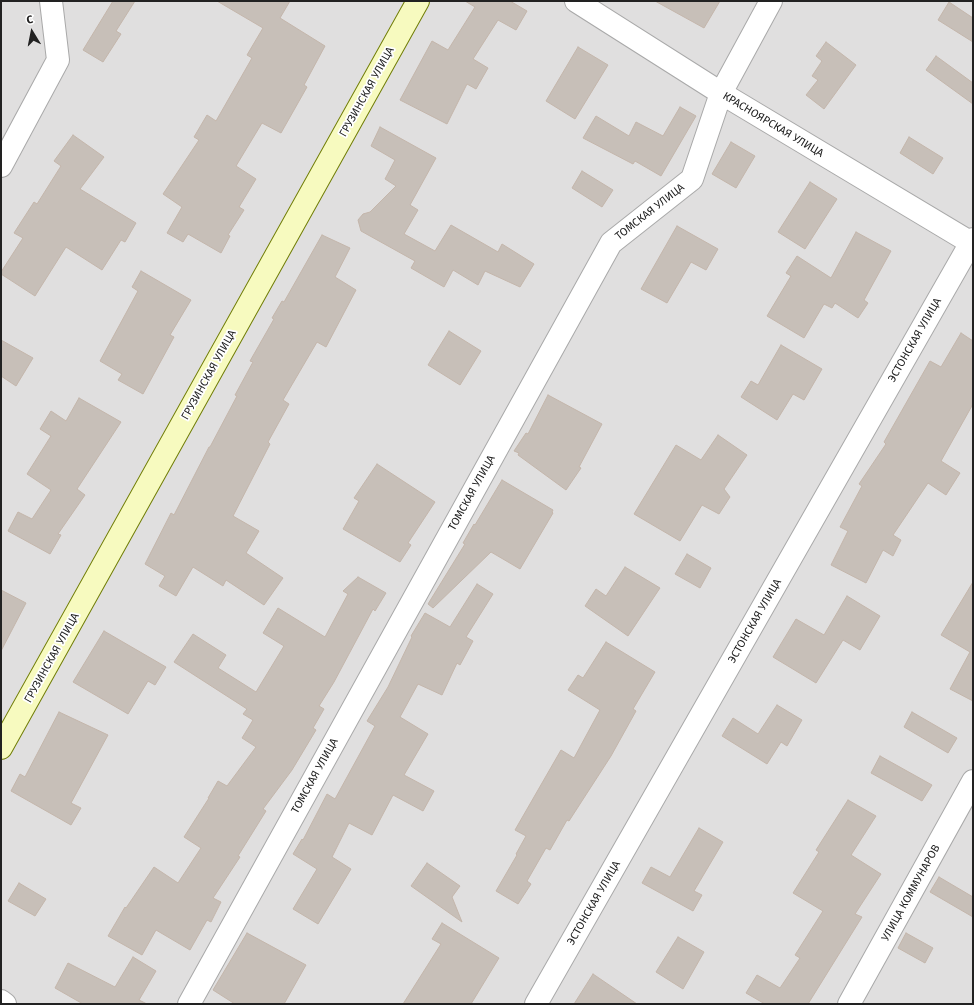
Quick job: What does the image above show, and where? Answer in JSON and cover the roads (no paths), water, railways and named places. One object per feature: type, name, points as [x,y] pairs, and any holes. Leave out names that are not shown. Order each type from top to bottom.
[{"type":"main road","name":"ГРУЗИНСКАЯ УЛИЦА","points":[[1,748],[418,1]]},
{"type":"street","points":[[1,166],[58,60],[51,1]]},
{"type":"street","name":"КРАСНОЯРСКАЯ УЛИЦА","points":[[576,1],[721,94],[972,242]]},
{"type":"street","name":"ТОМСКАЯ УЛИЦА","points":[[189,1004],[611,243],[692,179],[721,94],[770,1]]},
{"type":"street","name":"ЭСТОНСКАЯ УЛИЦА","points":[[536,1004],[972,242]]},
{"type":"street","name":"УЛИЦА КОММУНАРОВ","points":[[849,1004],[973,781]]},
{"type":"street","points":[[1,1001],[6,1004]]}]
